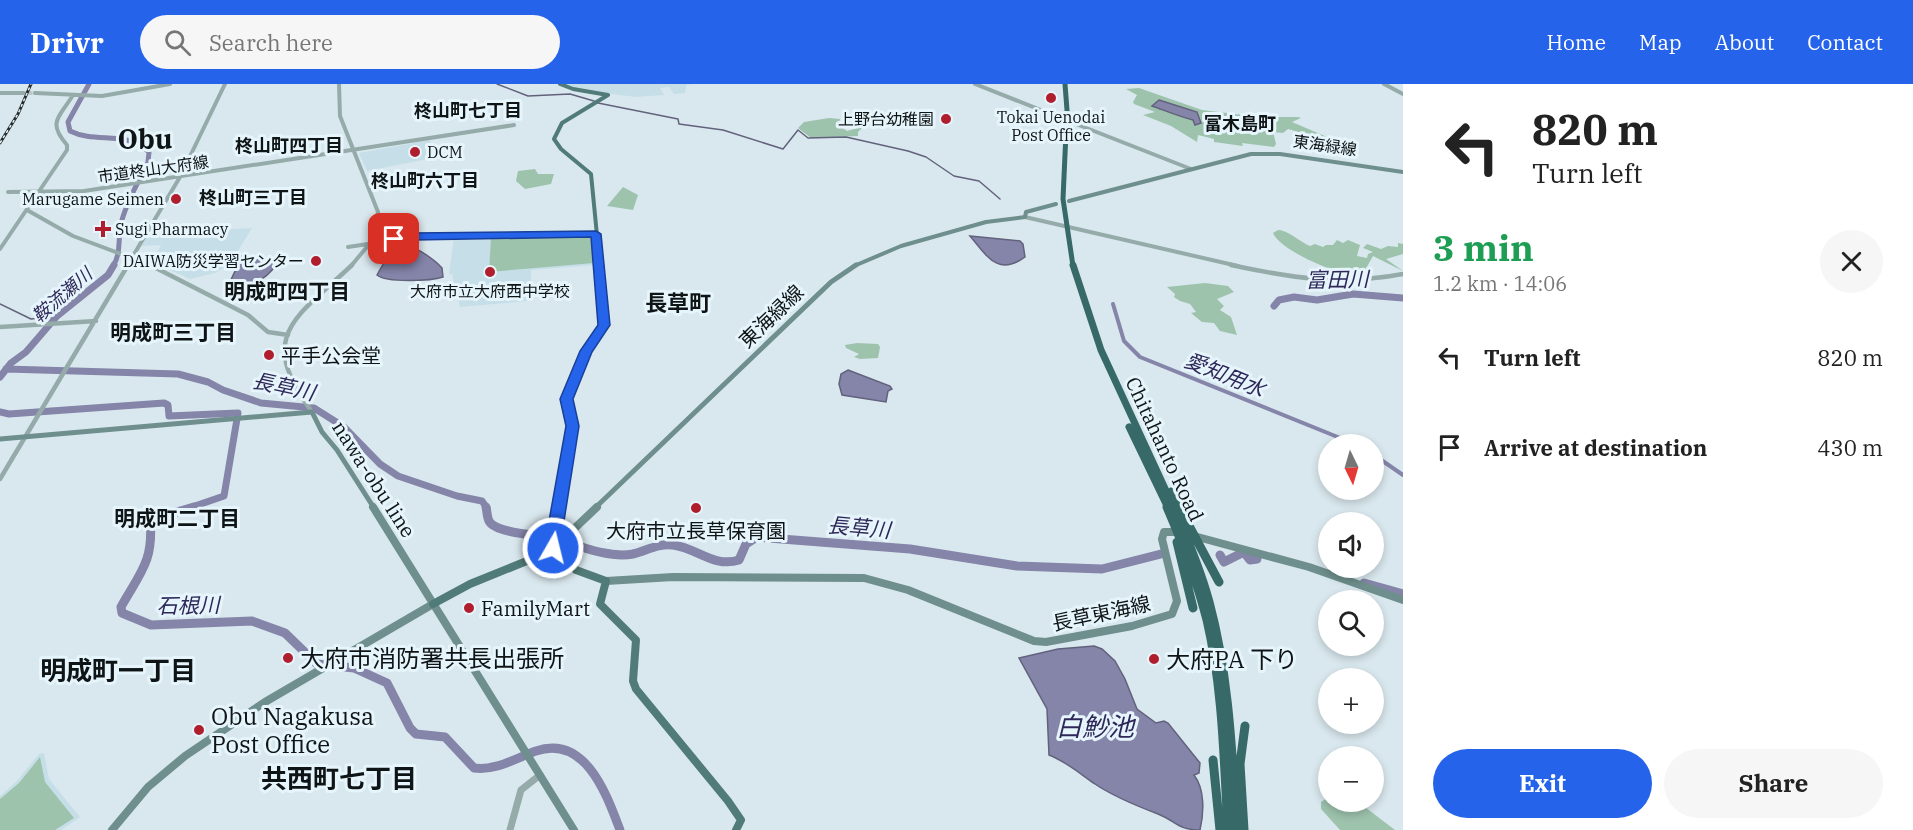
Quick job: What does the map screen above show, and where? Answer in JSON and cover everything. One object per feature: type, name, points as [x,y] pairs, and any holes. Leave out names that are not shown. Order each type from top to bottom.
[{"type":"highway","name":"Chitahanto Road","points":[[1063,84],[1068,117],[1064,225],[1092,329],[1206,592],[1222,663],[1230,721],[1237,830]]},
{"type":"highway","points":[[1147,457],[1192,529],[1219,582]]},
{"type":"highway","name":"Chitahanto Road","points":[[1178,531],[1199,592],[1215,661],[1228,830]]},
{"type":"highway","points":[[1178,531],[1193,608]]},
{"type":"highway","points":[[1244,830],[1241,758],[1245,726]]},
{"type":"highway","points":[[1213,760],[1220,830]]},
{"type":"main road","points":[[112,830],[148,787],[167,769],[265,702],[433,604],[470,584],[553,548],[559,543],[556,521],[572,426],[566,399],[586,351],[602,330],[605,319],[591,174],[583,164],[555,143],[554,139],[562,123],[608,95],[573,89],[560,84]]},
{"type":"main road","name":"東海緑線","points":[[1069,201],[1234,157],[1264,153],[1403,172]]},
{"type":"main road","name":"東海緑線","points":[[559,543],[831,282],[853,265],[893,247],[1003,219],[1025,217],[1026,212],[1056,204]]},
{"type":"main road","name":"nawa-obu line","points":[[0,439],[311,411],[322,432],[354,476],[574,830]]},
{"type":"main road","name":"長草東海線","points":[[606,581],[672,577],[864,578],[895,585],[1034,641],[1046,642],[1132,626],[1172,615],[1177,601],[1162,539],[1164,532],[1170,530],[1309,567],[1403,600]]},
{"type":"main road","points":[[553,548],[565,565],[576,572],[606,581],[600,604],[636,640],[633,681],[636,689],[728,801],[741,820],[736,830]]},
{"type":"street","points":[[35,93],[102,96],[170,84]]},
{"type":"street","points":[[0,479],[64,370],[96,321],[129,256],[180,177],[225,84]]},
{"type":"street","points":[[311,411],[292,383],[286,368],[283,353],[288,335],[304,311],[360,257],[370,243],[376,228],[378,212],[340,116],[339,84]]},
{"type":"street","points":[[975,84],[1061,118]]},
{"type":"street","points":[[1384,84],[1403,94]]},
{"type":"street","points":[[0,93],[23,93]]},
{"type":"street","points":[[0,249],[67,150],[67,145],[56,132],[55,125],[75,95]]},
{"type":"street","points":[[1071,122],[1191,169]]},
{"type":"street","name":"市道柊山大府線","points":[[8,192],[70,193],[131,185],[514,125]]},
{"type":"street","points":[[27,210],[72,236],[129,256],[177,277],[248,315],[268,332],[288,335]]},
{"type":"street","points":[[1025,217],[1292,278],[1338,280],[1382,278],[1403,274]]},
{"type":"street","points":[[348,247],[414,237],[596,234]]},
{"type":"street","points":[[0,327],[96,321]]},
{"type":"street","points":[[510,830],[521,790],[540,774]]},
{"type":"shaded area","points":[[562,84],[693,84],[686,85],[685,93],[674,94],[669,87],[660,88],[664,95],[636,97],[573,89]]},
{"type":"shaded area","points":[[430,140],[433,158],[367,171],[359,153]]},
{"type":"shaded area","points":[[252,228],[230,264],[215,273],[190,279],[146,259],[158,251],[161,245],[141,246],[149,234]]},
{"type":"shaded area","name":"大府市立大府西中学校","points":[[593,236],[596,265],[531,270],[531,298],[527,301],[460,307],[452,274],[449,274],[454,237]]},
{"type":"shaded area","points":[[44,753],[49,779],[80,817],[61,830],[0,830],[0,796],[16,782],[39,754]]},
{"type":"green space","points":[[1139,88],[1202,110],[1260,117],[1298,117],[1301,118],[1292,122],[1327,137],[1316,137],[1288,129],[1283,133],[1273,132],[1276,144],[1274,147],[1214,142],[1214,139],[1198,135],[1197,142],[1171,126],[1143,115],[1155,112],[1134,104],[1137,95],[1126,89]]},
{"type":"green space","points":[[829,118],[840,119],[838,125],[847,131],[858,128],[858,124],[854,123],[847,128],[848,120],[867,123],[858,132],[858,136],[811,138],[798,128],[804,122]]},
{"type":"green space","points":[[535,169],[538,174],[554,174],[551,184],[525,189],[516,181],[518,171]]},
{"type":"green space","points":[[623,187],[638,195],[633,210],[607,206]]},
{"type":"green space","points":[[1278,230],[1310,246],[1315,244],[1323,247],[1333,245],[1337,240],[1343,243],[1348,240],[1360,245],[1357,256],[1367,258],[1368,254],[1373,252],[1363,248],[1367,244],[1381,249],[1388,246],[1398,247],[1398,243],[1403,244],[1403,254],[1386,259],[1403,271],[1373,256],[1364,272],[1334,270],[1283,245],[1273,233]]},
{"type":"green space","points":[[592,237],[594,263],[489,272],[491,238]]},
{"type":"green space","points":[[1205,283],[1228,286],[1234,292],[1217,299],[1224,306],[1220,310],[1231,317],[1237,335],[1220,331],[1214,323],[1202,322],[1191,313],[1196,312],[1190,304],[1174,297],[1175,294],[1167,287]]},
{"type":"green space","points":[[878,344],[880,347],[878,358],[854,357],[859,354],[846,348],[845,345]]},
{"type":"green space","points":[[40,757],[45,782],[74,818],[55,830],[0,830],[0,799],[19,783]]},
{"type":"green space","points":[[1324,812],[1371,812],[1395,830],[1340,830]]},
{"type":"water","points":[[1159,100],[1197,112],[1201,123],[1195,125],[1193,120],[1152,106]]},
{"type":"water","points":[[970,236],[1020,241],[1023,244],[1025,257],[1016,263],[1007,265],[994,262]]},
{"type":"water","points":[[399,242],[433,260],[442,268],[443,277],[399,280],[382,278],[377,275],[394,245]]},
{"type":"water","points":[[243,254],[277,264],[267,276],[257,282],[229,284]]},
{"type":"water","points":[[848,370],[890,386],[892,389],[888,391],[886,402],[842,395],[839,384],[841,374]]},
{"type":"water","name":"白魦池","points":[[1094,646],[1102,649],[1115,661],[1137,709],[1156,723],[1164,721],[1168,723],[1200,763],[1199,773],[1194,775],[1198,781],[1203,801],[1200,830],[1182,827],[1118,797],[1049,755],[1047,709],[1019,658],[1058,649]]},
{"type":"waterway","name":"鞍流瀬川","points":[[89,84],[68,122],[70,131],[90,137],[131,141],[149,152],[148,162],[130,197],[122,220],[118,256],[113,266]]},
{"type":"waterway","points":[[497,84],[528,96],[570,94],[594,101]]},
{"type":"waterway","points":[[598,103],[678,119],[679,124],[723,130],[783,149],[798,130],[808,138],[846,137],[908,151],[926,157],[954,176],[979,181],[1000,199]]},
{"type":"waterway","name":"鞍流瀬川","points":[[6,369],[26,352],[57,316],[108,275],[114,265]]},
{"type":"waterway","name":"富田川","points":[[1274,306],[1279,300],[1294,297],[1317,300],[1353,294],[1403,298]]},
{"type":"waterway","points":[[0,304],[31,319],[57,316]]},
{"type":"waterway","name":"愛知用水","points":[[1113,304],[1124,341],[1140,357],[1330,434]]},
{"type":"waterway","name":"鞍流瀬川","points":[[0,377],[6,369]]},
{"type":"waterway","name":"長草川","points":[[6,369],[178,374],[208,382],[223,390],[261,403],[314,408],[344,427],[380,464],[398,476],[457,496],[482,501],[487,508]]},
{"type":"waterway","name":"石根川","points":[[0,412],[9,414],[164,403],[168,405],[169,416],[238,413],[224,496],[189,508]]},
{"type":"waterway","name":"愛知用水","points":[[1384,462],[1403,475]]},
{"type":"waterway","name":"石根川","points":[[194,507],[150,520],[148,557],[121,607],[122,613],[151,625],[252,621],[285,633],[317,664],[354,668],[387,683],[410,728],[416,734],[445,737],[474,768],[498,766],[536,751],[553,748],[568,751],[592,771],[620,830]]},
{"type":"waterway","name":"長草川","points":[[486,507],[489,521],[499,528],[516,533],[549,537]]},
{"type":"waterway","name":"長草川","points":[[569,543],[617,555],[633,554],[657,546],[673,545],[713,560],[730,562],[739,560],[746,544],[757,537],[910,549],[1017,566],[1102,569],[1161,554]]},
{"type":"waterway","name":"長草川","points":[[1220,555],[1224,562],[1244,552],[1250,560],[1257,559]]},
{"type":"waterway","name":"長草川","points":[[1364,583],[1403,594]]},
{"type":"tunnel","points":[[23,93],[35,93]]},
{"type":"railway","points":[[0,143],[18,114],[31,84]]},
{"type":"place","name":"Tokai Uenodai Post Office","points":[[1051,98]]},
{"type":"place","name":"上野台幼稚園","points":[[946,119]]},
{"type":"place","name":"DCM","points":[[415,152]]},
{"type":"place","name":"Marugame Seimen","points":[[176,199]]},
{"type":"place","name":"Sugi Pharmacy","points":[[103,229]]},
{"type":"place","name":"DAIWA防災学習センター","points":[[316,261]]},
{"type":"place","name":"大府市立大府西中学校","points":[[490,272]]},
{"type":"place","name":"平手公会堂","points":[[269,355]]},
{"type":"place","name":"大府市立長草保育園","points":[[696,508]]},
{"type":"place","name":"FamilyMart","points":[[469,608]]},
{"type":"place","name":"大府市消防署共長出張所","points":[[288,658]]},
{"type":"place","name":"大府PA 下り","points":[[1154,659]]},
{"type":"place","name":"Obu Nagakusa Post Office","points":[[199,730]]},
{"type":"district","name":"柊山町七丁目","points":[[468,110]]},
{"type":"district","name":"富木島町","points":[[1240,123]]},
{"type":"district","name":"Obu","points":[[145,138]]},
{"type":"district","name":"柊山町四丁目","points":[[289,145]]},
{"type":"district","name":"柊山町六丁目","points":[[425,180]]},
{"type":"district","name":"柊山町三丁目","points":[[253,197]]},
{"type":"district","name":"明成町四丁目","points":[[287,291]]},
{"type":"district","name":"長草町","points":[[678,302]]},
{"type":"district","name":"明成町三丁目","points":[[173,332]]},
{"type":"district","name":"明成町二丁目","points":[[177,518]]},
{"type":"district","name":"明成町一丁目","points":[[118,670]]},
{"type":"district","name":"共西町七丁目","points":[[339,778]]},
{"type":"route","points":[[394,239],[596,234],[605,319],[602,330],[590,344],[581,361],[566,399],[572,426],[556,521],[559,543],[553,548]]}]
